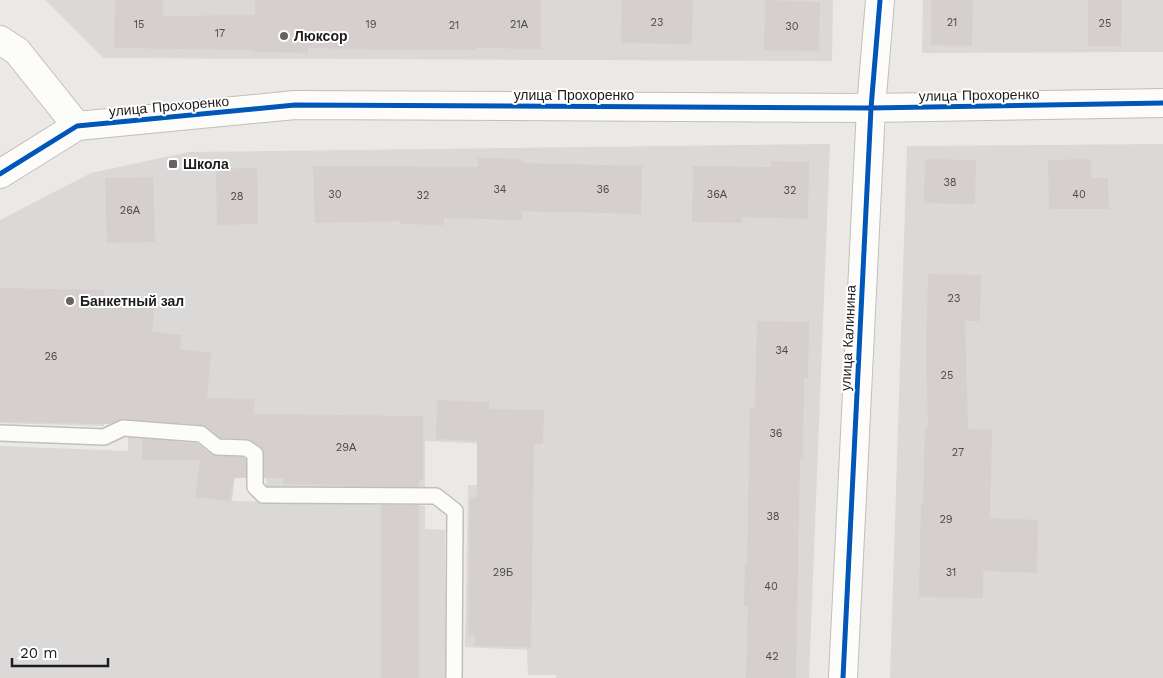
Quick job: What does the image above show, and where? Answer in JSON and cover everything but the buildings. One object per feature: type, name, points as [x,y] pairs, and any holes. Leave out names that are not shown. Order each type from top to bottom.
[{"type":"street","name":"улица Калинина","points":[[843,678],[871,108],[880,0]]},
{"type":"street","points":[[0,40],[17,51],[77,126]]},
{"type":"street","name":"улица Прохоренко","points":[[0,174],[77,126],[295,105],[871,108],[1163,103]]},
{"type":"lane","points":[[0,433],[104,436],[123,428],[201,434],[217,447],[246,448],[255,454],[256,487],[263,495],[436,496],[455,511],[454,678]]},
{"type":"shaded area","points":[[45,0],[833,0],[832,61],[103,58]]},
{"type":"shaded area","points":[[923,0],[1163,0],[1163,52],[922,53]]},
{"type":"shaded area","points":[[830,144],[809,678],[556,678],[556,675],[528,675],[527,650],[465,647],[468,485],[513,484],[514,445],[425,441],[425,489],[266,487],[267,437],[216,436],[216,412],[177,408],[175,427],[104,422],[104,426],[0,423],[0,220],[91,173],[188,152]]},
{"type":"shaded area","points":[[1163,144],[1163,678],[890,678],[907,146]]},
{"type":"shaded area","points":[[128,433],[178,436],[178,449],[237,457],[232,501],[425,506],[425,529],[445,530],[446,678],[0,678],[0,446],[128,451]]},
{"type":"cycle path","points":[[843,678],[871,108],[880,0]]},
{"type":"cycle path","points":[[0,174],[77,126],[295,105],[871,108],[1163,103]]},
{"type":"place","name":"Люксор","points":[[284,36]]},
{"type":"place","name":"Школа","points":[[173,164]]},
{"type":"place","name":"Банкетный зал","points":[[70,301]]}]
